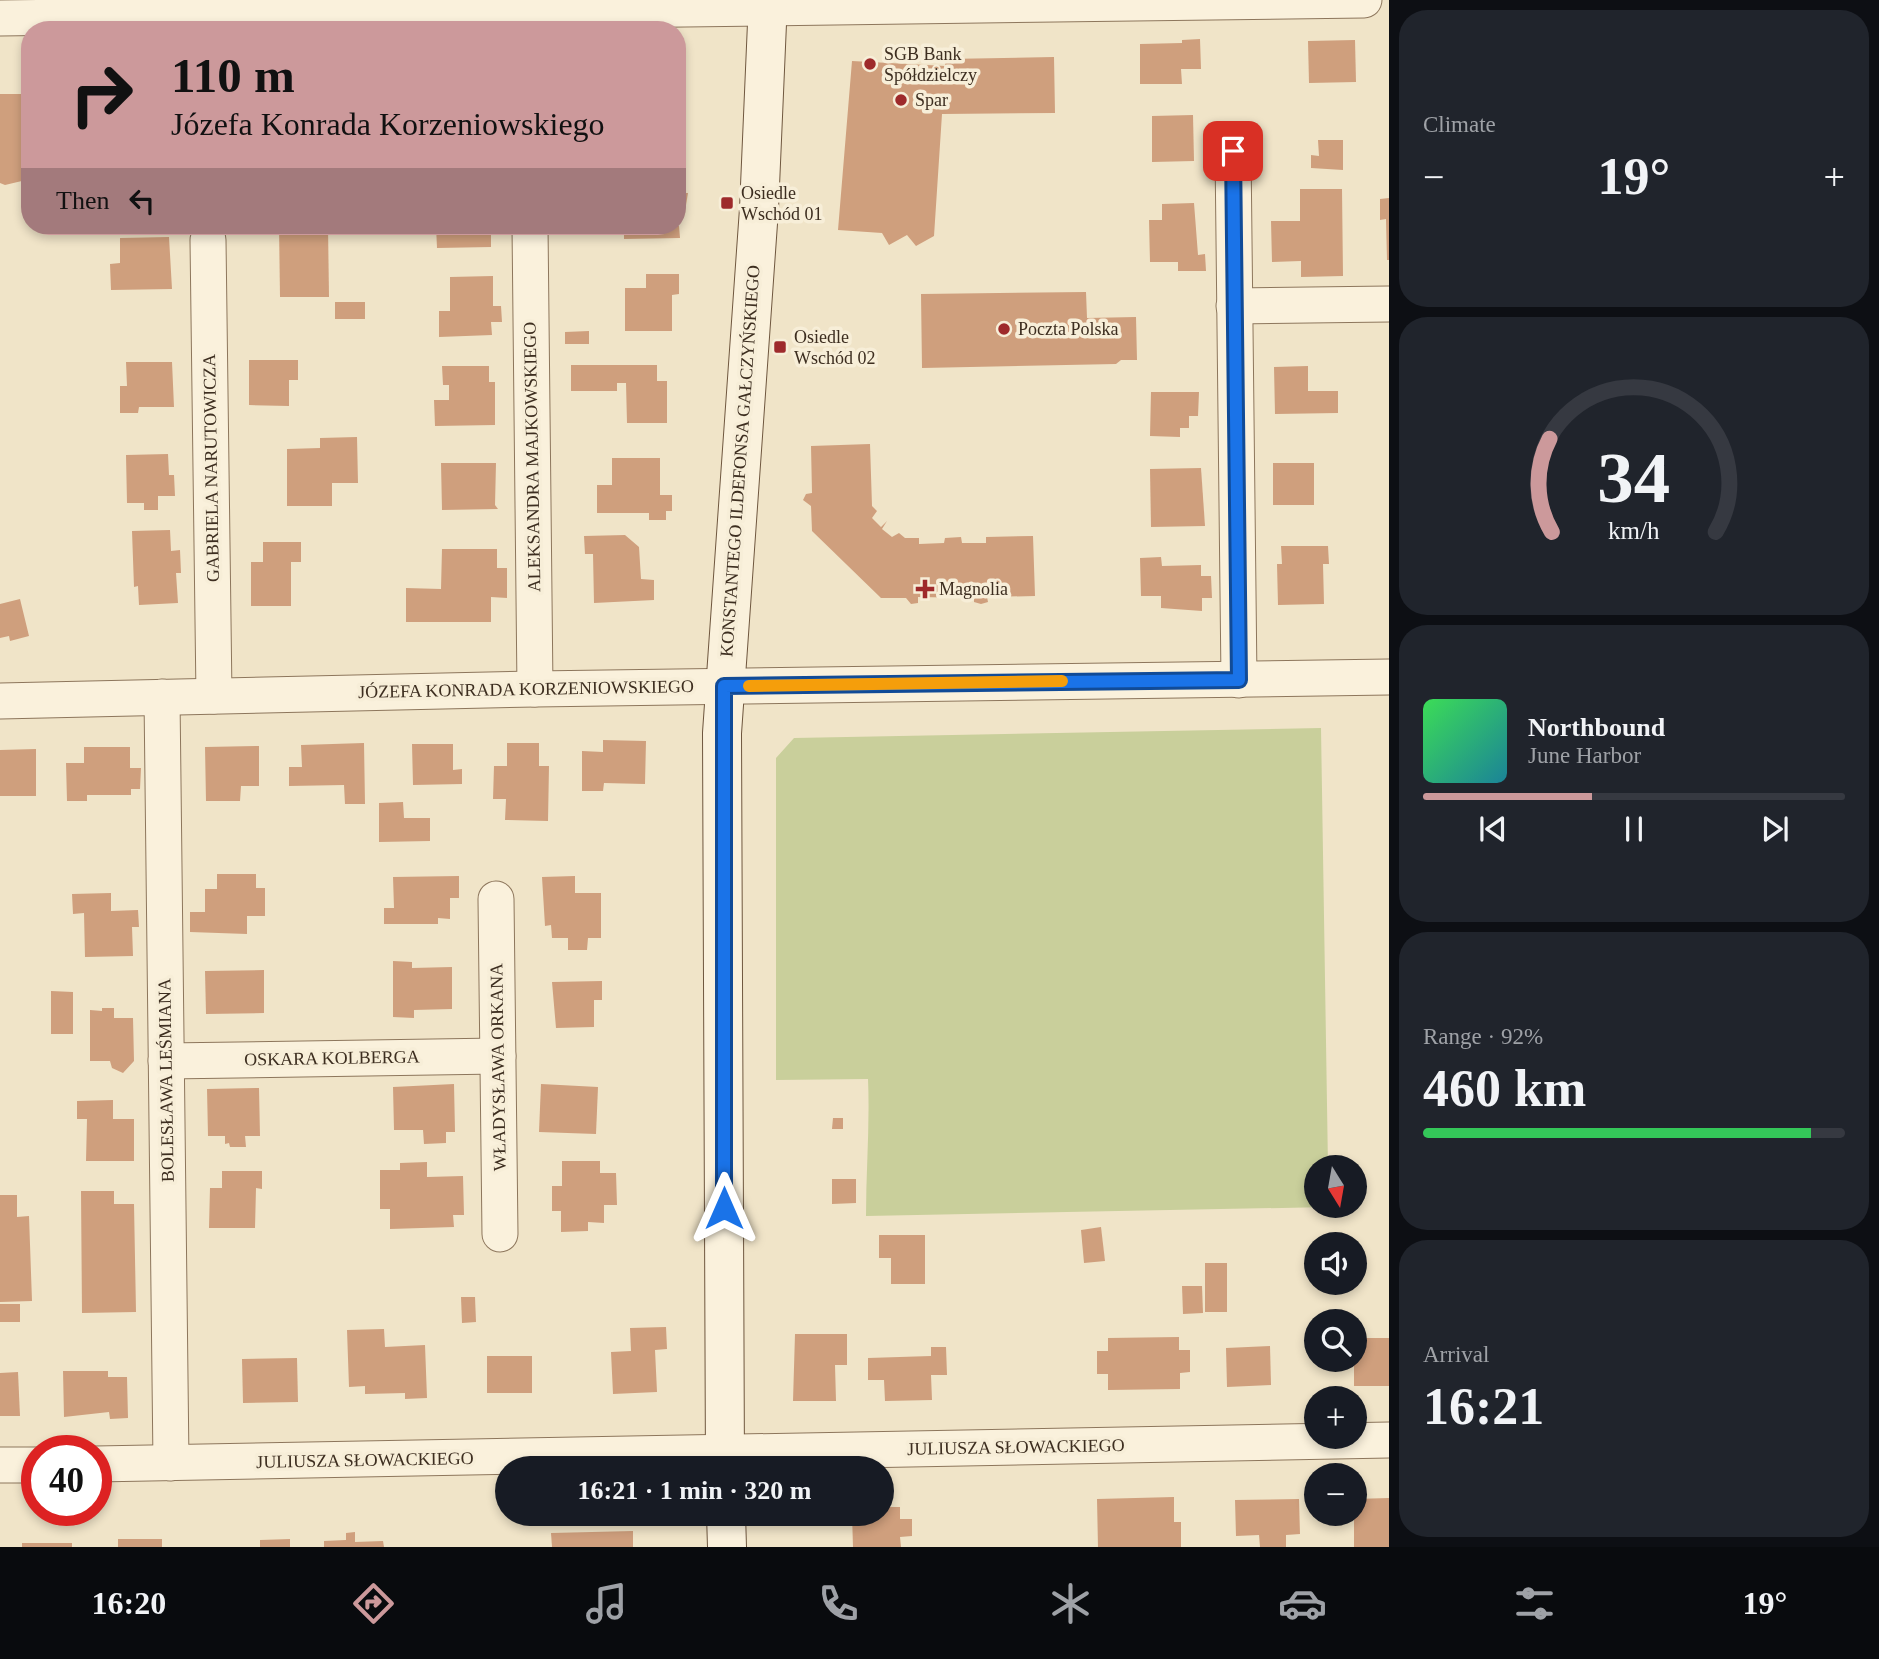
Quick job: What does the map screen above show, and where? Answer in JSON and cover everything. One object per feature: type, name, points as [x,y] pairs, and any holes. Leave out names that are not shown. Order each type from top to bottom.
[{"type":"street","points":[[0,18],[768,4],[1364,0]]},
{"type":"street","name":"KONSTANTEGO ILDEFONSA GAŁCZYŃSKIEGO","points":[[725,1456],[724,686],[759,209],[768,4]]},
{"type":"street","points":[[1233,151],[1239,680]]},
{"type":"street","name":"ALEKSANDRA MAJKOWSKIEGO","points":[[530,235],[535,689]]},
{"type":"street","name":"GABRIELA NARUTOWICZA","points":[[208,240],[214,695]]},
{"type":"street","points":[[1234,306],[1389,304]]},
{"type":"street","name":"JÓZEFA KONRADA KORZENIOWSKIEGO","points":[[0,701],[535,689],[1389,677]]},
{"type":"street","name":"BOLESŁAWA LEŚMIANA","points":[[162,697],[171,1463]]},
{"type":"street","name":"WŁADYSŁAWA ORKANA","points":[[496,899],[500,1234]]},
{"type":"street","name":"OSKARA KOLBERGA","points":[[166,1061],[498,1056]]},
{"type":"street","name":"JULIUSZA SŁOWACKIEGO","points":[[858,1456],[1389,1440]]},
{"type":"street","name":"JULIUSZA SŁOWACKIEGO","points":[[112,1464],[495,1461]]},
{"type":"street","points":[[0,1465],[21,1465]]},
{"type":"street","points":[[726,1526],[727,1547]]},
{"type":"green space","points":[[1321,728],[1328,1155],[1304,1155],[1304,1207],[866,1216],[868,1079],[776,1080],[776,758],[794,738]]},
{"type":"building","points":[[1200,39],[1201,69],[1181,69],[1182,84],[1140,84],[1140,44],[1182,43],[1182,40]]},
{"type":"building","points":[[1355,40],[1356,82],[1309,83],[1308,41]]},
{"type":"building","points":[[1054,57],[1055,113],[942,114],[934,236],[916,246],[907,235],[889,245],[882,233],[838,230],[852,61],[945,66],[946,59]]},
{"type":"building","points":[[0,94],[21,94],[21,181],[5,185],[0,183]]},
{"type":"building","points":[[1193,115],[1194,161],[1152,162],[1152,116]]},
{"type":"building","points":[[1318,140],[1343,140],[1343,170],[1311,168],[1311,155],[1319,156]]},
{"type":"building","points":[[1300,189],[1342,189],[1343,276],[1301,277],[1301,261],[1272,262],[1271,221],[1300,221]]},
{"type":"building","points":[[1389,198],[1387,260],[1386,219],[1380,220],[1380,199]]},
{"type":"building","points":[[1194,203],[1198,255],[1205,254],[1206,271],[1178,271],[1178,262],[1150,262],[1149,220],[1162,220],[1162,204]]},
{"type":"building","points":[[279,235],[328,235],[329,297],[280,297]]},
{"type":"building","points":[[436,235],[491,235],[491,247],[437,248]]},
{"type":"building","points":[[624,235],[680,235],[680,238],[624,239]]},
{"type":"building","points":[[169,237],[172,289],[111,290],[110,264],[120,263],[120,238]]},
{"type":"building","points":[[646,274],[679,274],[679,294],[672,295],[672,331],[625,331],[625,288],[646,288]]},
{"type":"building","points":[[493,276],[493,306],[501,306],[502,322],[491,322],[492,335],[439,337],[439,311],[450,311],[450,277]]},
{"type":"building","name":"Poczta Polska","points":[[1086,292],[1087,318],[1136,317],[1137,360],[1121,360],[1116,364],[922,368],[921,294]]},
{"type":"building","points":[[335,302],[365,302],[365,319],[335,319]]},
{"type":"building","points":[[589,331],[589,344],[565,344],[565,332]]},
{"type":"building","points":[[249,360],[298,360],[298,380],[289,380],[289,406],[249,405]]},
{"type":"building","points":[[126,362],[172,362],[174,407],[139,407],[138,413],[120,413],[120,386],[127,386]]},
{"type":"building","points":[[571,365],[657,365],[657,381],[667,381],[667,423],[627,423],[626,383],[617,383],[617,391],[571,391]]},
{"type":"building","points":[[442,366],[489,366],[489,382],[495,382],[495,425],[435,426],[434,400],[449,400],[449,385],[443,385]]},
{"type":"building","points":[[1308,366],[1308,391],[1338,391],[1338,413],[1275,414],[1274,367]]},
{"type":"building","points":[[1151,392],[1199,392],[1198,416],[1189,416],[1189,428],[1180,428],[1180,437],[1150,436]]},
{"type":"building","points":[[357,437],[358,483],[332,483],[332,506],[287,506],[287,449],[320,448],[320,438]]},
{"type":"building","points":[[870,444],[872,506],[877,511],[872,518],[881,527],[887,521],[882,529],[892,537],[899,533],[905,538],[919,538],[919,544],[944,543],[945,538],[961,537],[962,543],[986,543],[986,537],[1033,536],[1035,596],[987,597],[988,602],[981,604],[974,602],[974,598],[918,597],[918,603],[911,604],[906,598],[881,598],[812,531],[811,506],[803,500],[806,494],[812,493],[811,446]]},
{"type":"building","points":[[168,454],[169,475],[174,475],[175,496],[158,496],[158,510],[144,510],[144,503],[127,503],[126,455]]},
{"type":"building","points":[[612,458],[660,458],[660,495],[672,495],[672,511],[666,511],[666,520],[649,520],[649,513],[597,513],[597,485],[612,485]]},
{"type":"building","points":[[441,463],[496,463],[495,505],[498,509],[442,510]]},
{"type":"building","points":[[1273,463],[1314,463],[1314,505],[1273,505]]},
{"type":"building","points":[[1201,468],[1205,526],[1151,527],[1150,469]]},
{"type":"building","points":[[170,530],[171,551],[180,550],[181,573],[176,573],[178,603],[139,605],[138,586],[134,587],[132,531]]},
{"type":"building","points":[[625,535],[639,547],[641,579],[654,580],[654,600],[594,603],[593,554],[585,554],[584,536]]},
{"type":"building","points":[[263,542],[301,542],[301,562],[291,562],[291,606],[251,606],[251,562],[263,562]]},
{"type":"building","points":[[1281,546],[1328,546],[1329,564],[1323,564],[1324,604],[1278,605],[1277,564],[1282,564]]},
{"type":"building","points":[[442,549],[497,549],[497,568],[507,568],[507,598],[491,597],[491,622],[406,622],[406,588],[441,589]]},
{"type":"building","points":[[1161,557],[1162,566],[1201,565],[1201,576],[1211,576],[1212,598],[1202,598],[1202,611],[1161,608],[1161,596],[1141,596],[1140,558]]},
{"type":"building","points":[[20,599],[29,636],[10,641],[9,636],[0,638],[0,604]]},
{"type":"building","points":[[603,740],[646,741],[645,784],[604,783],[603,791],[582,791],[582,751],[603,752]]},
{"type":"building","points":[[364,743],[365,804],[345,804],[344,785],[289,786],[289,767],[302,767],[301,745]]},
{"type":"building","points":[[507,743],[539,743],[539,766],[549,766],[548,821],[505,820],[506,799],[493,799],[494,766],[507,766]]},
{"type":"building","points":[[412,744],[453,744],[453,770],[462,769],[462,784],[413,785]]},
{"type":"building","points":[[259,746],[259,786],[241,786],[240,801],[206,801],[205,747]]},
{"type":"building","points":[[84,747],[130,747],[130,768],[141,768],[140,789],[131,789],[131,795],[87,795],[87,801],[67,801],[66,763],[84,763]]},
{"type":"building","points":[[36,749],[36,796],[0,796],[0,750]]},
{"type":"building","points":[[403,802],[404,818],[430,818],[430,841],[379,842],[379,803]]},
{"type":"building","points":[[217,874],[256,874],[256,888],[265,888],[265,916],[247,916],[247,934],[190,932],[190,912],[205,912],[205,889],[217,889]]},
{"type":"building","points":[[459,876],[459,898],[450,898],[450,919],[438,918],[438,924],[384,924],[384,908],[394,908],[393,877]]},
{"type":"building","points":[[575,876],[575,893],[601,893],[601,938],[588,938],[587,950],[568,950],[568,938],[552,938],[551,925],[545,926],[542,877]]},
{"type":"building","points":[[111,893],[111,911],[138,910],[139,927],[132,927],[133,956],[85,957],[84,913],[73,914],[72,894]]},
{"type":"building","points":[[393,961],[412,962],[412,968],[452,967],[452,1009],[414,1010],[414,1018],[393,1017]]},
{"type":"building","points":[[264,970],[264,1013],[206,1014],[205,971]]},
{"type":"building","points":[[602,981],[602,1000],[594,1000],[594,1027],[556,1028],[552,982]]},
{"type":"building","points":[[51,991],[73,992],[73,1034],[51,1034]]},
{"type":"building","points":[[102,1008],[114,1008],[114,1018],[133,1018],[134,1061],[123,1073],[112,1068],[110,1061],[90,1061],[90,1010],[102,1011]]},
{"type":"building","points":[[454,1084],[455,1132],[446,1132],[446,1143],[424,1144],[423,1130],[394,1130],[393,1087]]},
{"type":"building","points":[[541,1084],[598,1087],[596,1134],[539,1132]]},
{"type":"building","points":[[259,1088],[260,1136],[245,1136],[246,1147],[230,1147],[229,1143],[225,1144],[225,1136],[208,1136],[207,1089]]},
{"type":"building","points":[[113,1100],[113,1119],[134,1119],[134,1161],[86,1161],[87,1119],[77,1119],[77,1101]]},
{"type":"building","points":[[833,1118],[843,1118],[843,1129],[832,1129]]},
{"type":"building","points":[[562,1161],[600,1161],[600,1173],[616,1173],[617,1205],[604,1205],[604,1223],[588,1222],[588,1231],[561,1232],[561,1211],[552,1211],[552,1186],[562,1186]]},
{"type":"building","points":[[427,1162],[427,1177],[463,1176],[464,1215],[453,1215],[454,1227],[390,1229],[390,1209],[380,1209],[380,1170],[400,1170],[400,1163]]},
{"type":"building","points":[[222,1171],[262,1171],[262,1189],[256,1188],[255,1228],[209,1228],[210,1188],[222,1188]]},
{"type":"building","points":[[832,1179],[856,1179],[856,1203],[832,1204]]},
{"type":"building","points":[[81,1191],[114,1191],[114,1204],[134,1204],[136,1312],[82,1313]]},
{"type":"building","points":[[0,1195],[17,1195],[17,1217],[29,1216],[32,1301],[0,1302]]},
{"type":"building","points":[[1101,1227],[1105,1261],[1084,1263],[1081,1230]]},
{"type":"building","points":[[879,1235],[925,1235],[925,1284],[891,1284],[891,1258],[879,1258]]},
{"type":"building","points":[[1205,1263],[1227,1263],[1227,1312],[1205,1312]]},
{"type":"building","points":[[1182,1286],[1202,1286],[1203,1313],[1183,1314]]},
{"type":"building","points":[[461,1297],[475,1297],[476,1322],[462,1323]]},
{"type":"building","points":[[0,1304],[20,1304],[20,1322],[0,1322]]},
{"type":"building","points":[[666,1327],[667,1349],[655,1350],[657,1392],[613,1394],[611,1352],[631,1351],[630,1328]]},
{"type":"building","points":[[384,1329],[385,1347],[425,1345],[427,1398],[405,1399],[405,1393],[365,1394],[365,1386],[349,1387],[347,1330]]},
{"type":"building","points":[[795,1334],[847,1334],[847,1365],[835,1365],[836,1401],[793,1401]]},
{"type":"building","points":[[1179,1337],[1179,1350],[1190,1350],[1190,1372],[1180,1373],[1180,1389],[1108,1390],[1108,1374],[1097,1374],[1097,1351],[1108,1351],[1108,1338]]},
{"type":"building","points":[[1367,1338],[1389,1338],[1389,1386],[1354,1386],[1354,1372],[1367,1372]]},
{"type":"building","points":[[1270,1346],[1271,1385],[1227,1387],[1226,1348]]},
{"type":"building","points":[[931,1347],[946,1347],[947,1375],[931,1375],[932,1400],[885,1401],[884,1380],[868,1380],[868,1358],[931,1356]]},
{"type":"building","points":[[487,1356],[532,1356],[532,1393],[487,1393]]},
{"type":"building","points":[[297,1358],[298,1402],[243,1403],[242,1359]]},
{"type":"building","points":[[63,1371],[108,1371],[108,1377],[127,1377],[128,1418],[110,1419],[109,1412],[64,1417]]},
{"type":"building","points":[[18,1372],[20,1416],[0,1416],[0,1373]]},
{"type":"building","points":[[1174,1497],[1174,1522],[1181,1522],[1181,1547],[1098,1547],[1097,1499]]},
{"type":"building","points":[[1389,1498],[1389,1547],[1354,1547],[1354,1526],[1367,1526],[1367,1499]]},
{"type":"building","points":[[1299,1499],[1300,1534],[1286,1535],[1286,1547],[1260,1547],[1259,1535],[1236,1536],[1235,1500]]},
{"type":"building","points":[[894,1507],[900,1507],[900,1519],[912,1519],[912,1536],[900,1537],[901,1547],[853,1547],[852,1526],[894,1526]]},
{"type":"building","points":[[633,1531],[633,1547],[552,1547],[551,1533]]},
{"type":"building","points":[[355,1532],[355,1542],[383,1541],[384,1547],[324,1547],[324,1541],[346,1540],[346,1533]]},
{"type":"building","points":[[118,1539],[162,1539],[162,1547],[118,1547]]},
{"type":"building","points":[[290,1539],[290,1547],[260,1547],[260,1540]]},
{"type":"building","points":[[22,1543],[72,1543],[72,1547],[22,1547]]},
{"type":"slow traffic","points":[[749,686],[1062,681]]},
{"type":"place","name":"SGB Bank Spółdzielczy","points":[[870,64]]},
{"type":"place","name":"Spar","points":[[901,100]]},
{"type":"place","name":"Osiedle Wschód 01","points":[[727,203]]},
{"type":"place","name":"Poczta Polska","points":[[1004,329]]},
{"type":"place","name":"Osiedle Wschód 02","points":[[780,347]]},
{"type":"place","name":"Magnolia","points":[[925,589]]},
{"type":"route","points":[[724,1208],[724,686],[1239,680],[1233,151]]}]
